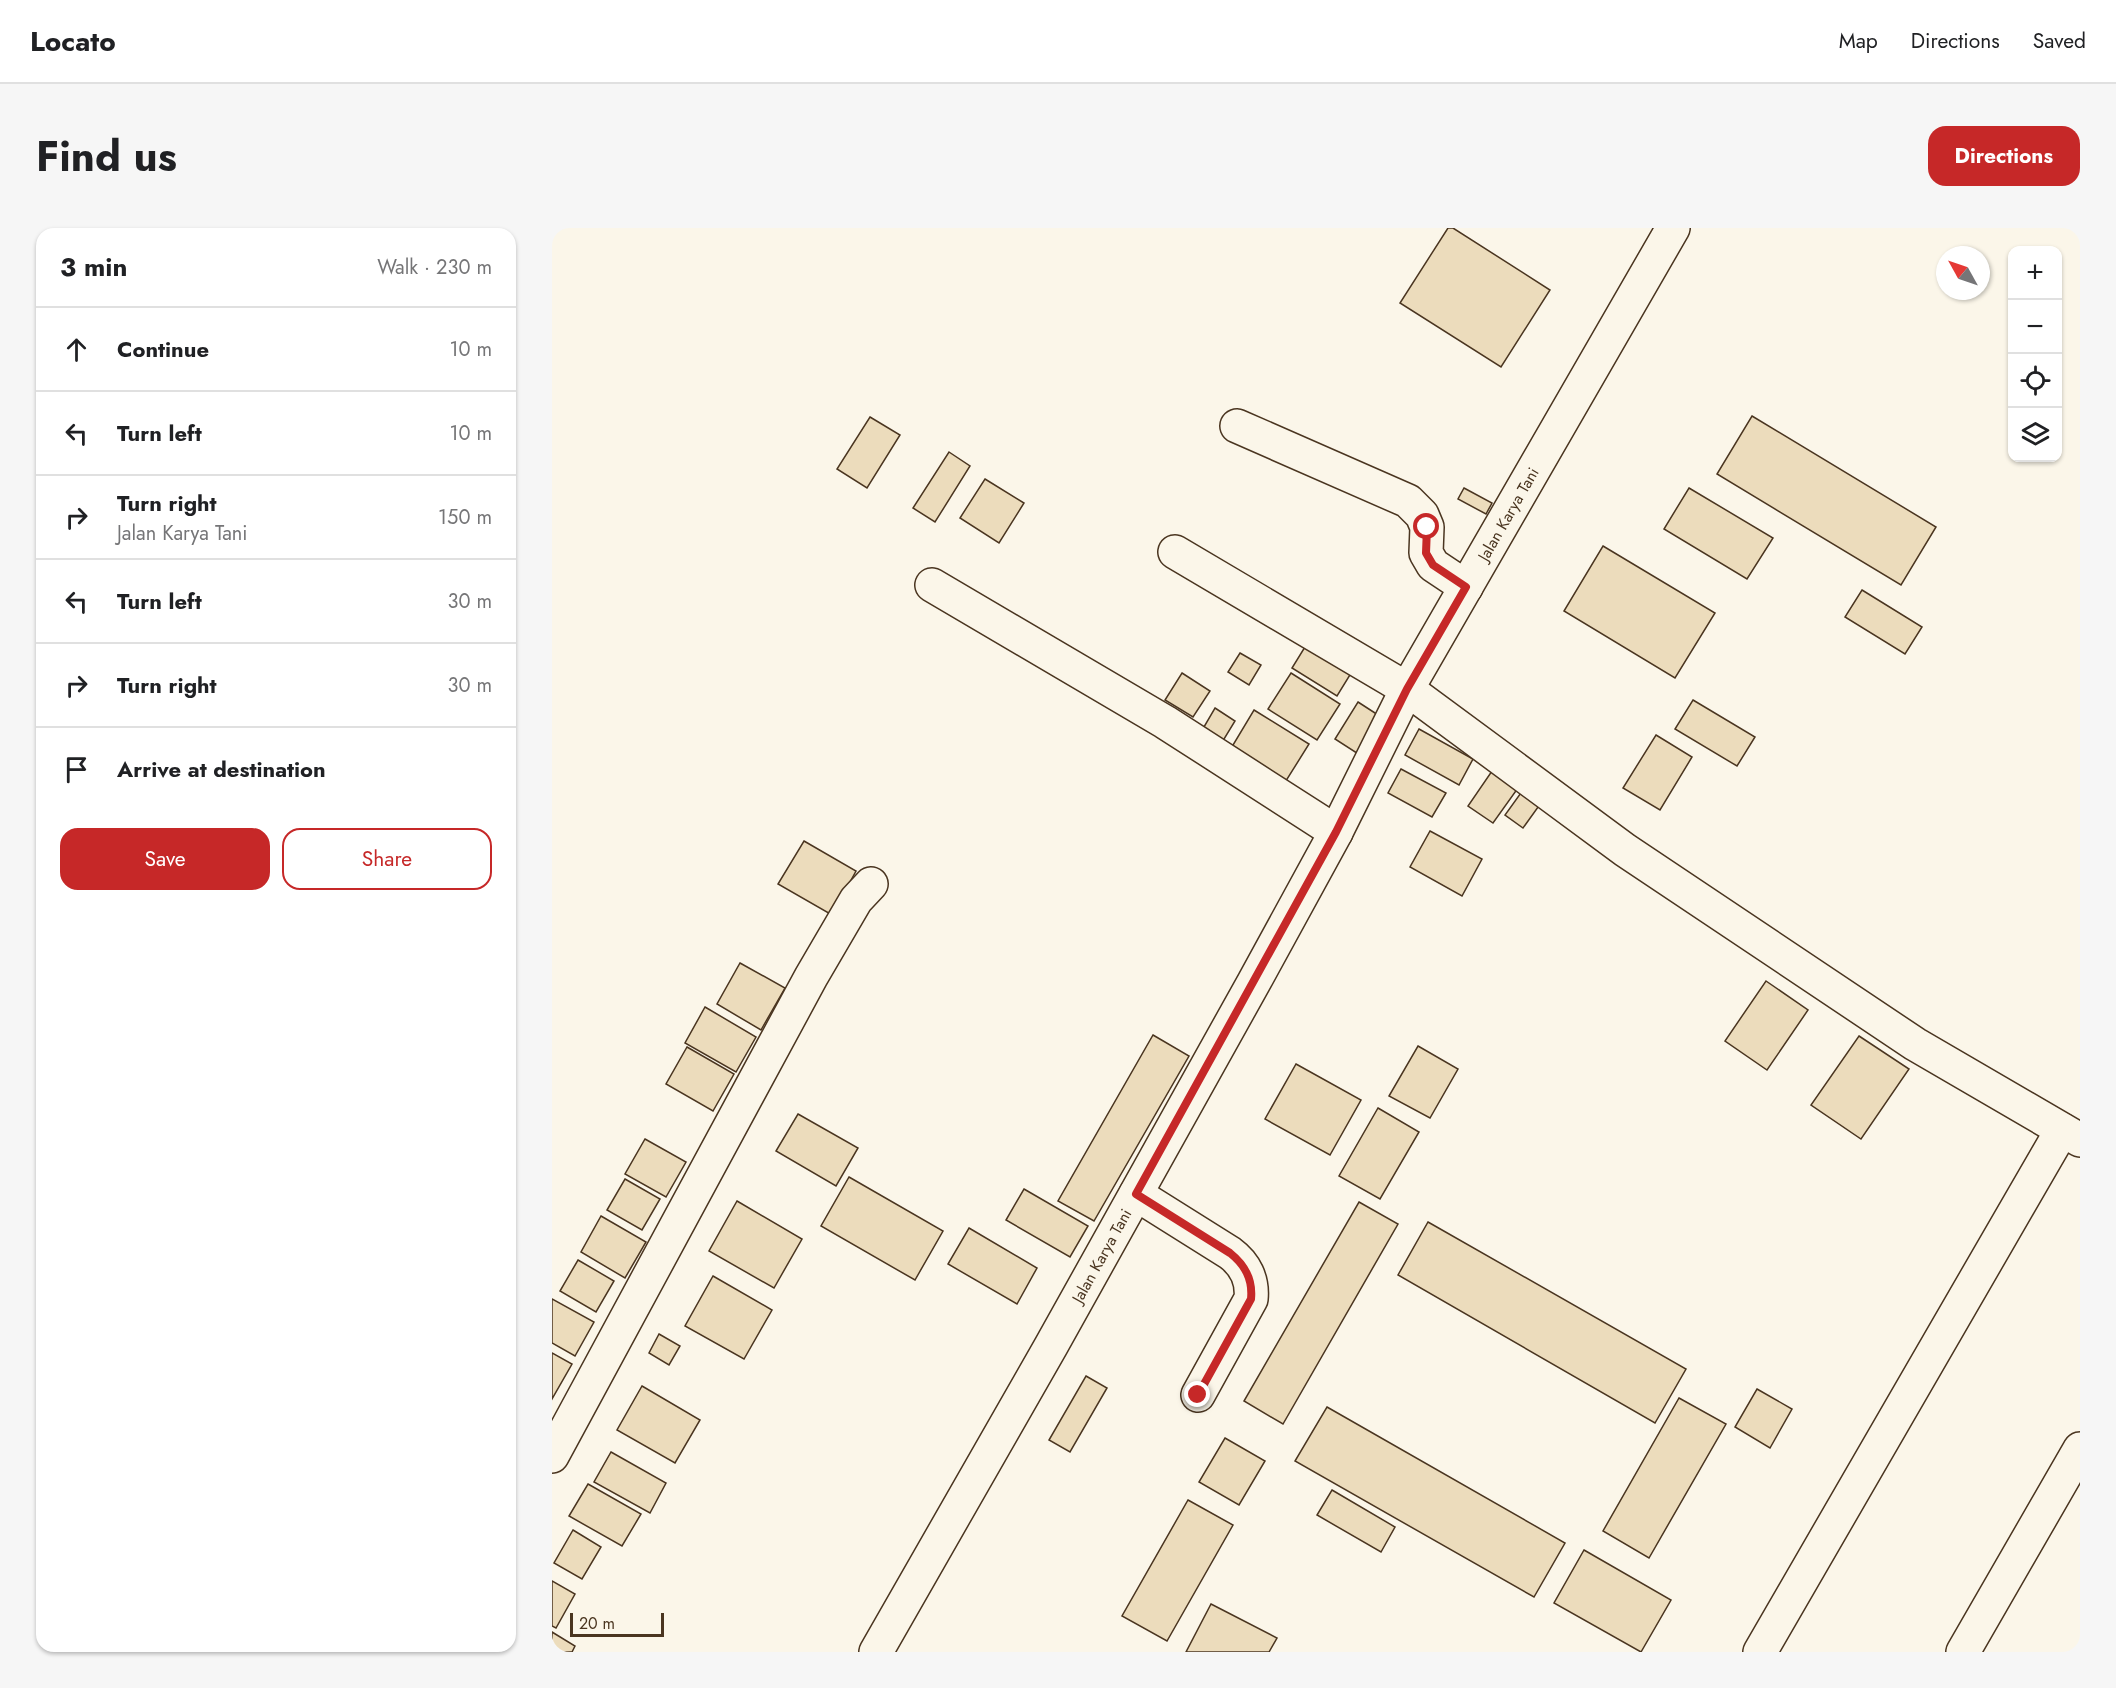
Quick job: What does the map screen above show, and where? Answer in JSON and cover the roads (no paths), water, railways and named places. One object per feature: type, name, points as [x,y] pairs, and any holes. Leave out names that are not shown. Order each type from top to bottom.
[{"type":"street","name":"Jalan Karya Tani","points":[[876,1652],[1136,1194],[1336,832],[1407,689],[1466,587],[1662,232]]},
{"type":"street","points":[[1237,426],[1408,501],[1422,515],[1427,527],[1426,553],[1433,565],[1466,587]]},
{"type":"street","points":[[1175,552],[1407,689],[1645,863],[1915,1044],[2071,1135],[1760,1652]]},
{"type":"street","points":[[932,585],[1165,722],[1336,832]]},
{"type":"street","points":[[552,1456],[811,977],[856,900],[871,884]]},
{"type":"street","points":[[1136,1194],[1230,1253],[1240,1261],[1248,1275],[1252,1288],[1251,1299],[1198,1395]]},
{"type":"street","points":[[1963,1652],[2080,1449]]}]
